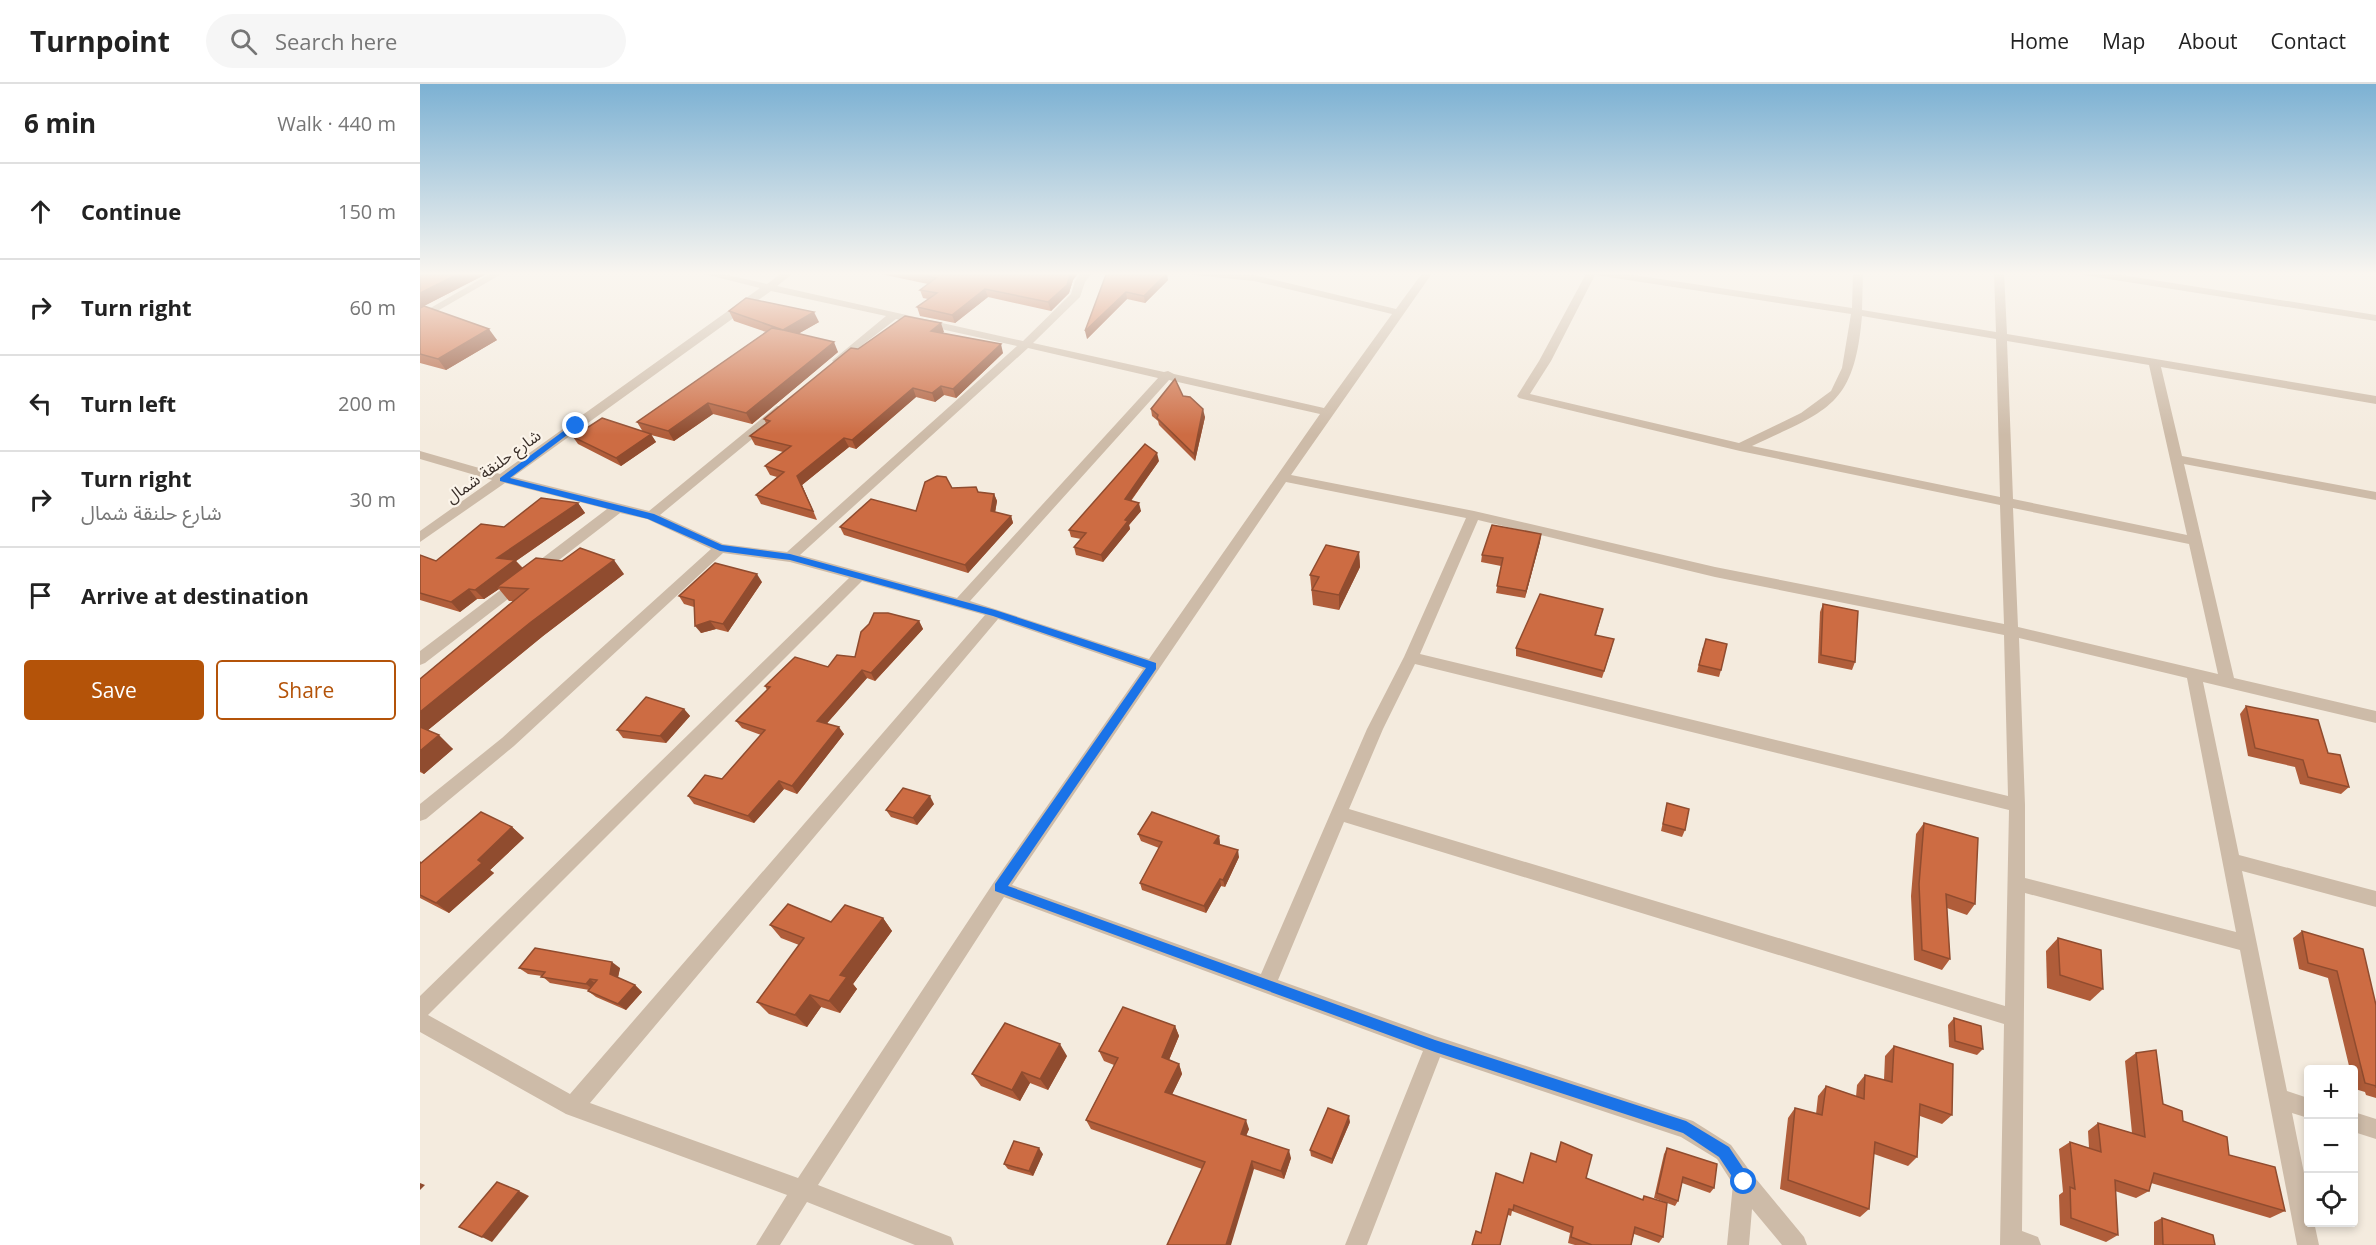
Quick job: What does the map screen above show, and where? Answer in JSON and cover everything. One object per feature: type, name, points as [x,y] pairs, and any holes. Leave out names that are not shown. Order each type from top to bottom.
[{"type":"street","name":"شارع حلنقة شمال","points":[[420,538],[651,370],[716,326]]},
{"type":"street","points":[[831,367],[880,326]]},
{"type":"street","points":[[945,326],[1168,374],[1327,412]]},
{"type":"street","points":[[790,557],[1044,326]]},
{"type":"street","points":[[767,1245],[999,888],[1387,326]]},
{"type":"street","points":[[1564,326],[1523,396],[1740,447],[2195,540]]},
{"type":"street","points":[[1740,447],[1805,415],[1835,394],[1845,378],[1855,326]]},
{"type":"street","points":[[1942,326],[2376,400]]},
{"type":"street","points":[[2001,326],[2017,805],[2014,1018],[2018,1243]]},
{"type":"street","points":[[2154,362],[2226,682]]},
{"type":"street","points":[[960,603],[1168,374]]},
{"type":"street","points":[[651,516],[795,397]]},
{"type":"street","points":[[420,454],[503,479],[651,516],[720,548],[790,557],[995,613],[1152,666]]},
{"type":"street","points":[[2176,459],[2376,496]]},
{"type":"street","points":[[1282,477],[1474,514],[1715,572],[2011,631],[2376,717]]},
{"type":"street","points":[[420,659],[619,507]]},
{"type":"street","points":[[1266,985],[1375,729],[1411,657],[1474,514]]},
{"type":"street","points":[[420,814],[508,742],[720,548]]},
{"type":"street","points":[[420,1009],[859,576]]},
{"type":"street","points":[[573,1107],[995,613]]},
{"type":"street","points":[[1411,657],[2017,805]]},
{"type":"street","points":[[2194,675],[2308,1245]]},
{"type":"street","points":[[1338,813],[2014,1018]]},
{"type":"street","points":[[2231,861],[2376,899]]},
{"type":"street","points":[[2015,883],[2248,944]]},
{"type":"street","points":[[999,888],[1435,1046],[1686,1128],[1724,1152],[1744,1182],[1796,1245]]},
{"type":"street","points":[[420,1021],[573,1107],[803,1190],[943,1245]]},
{"type":"street","points":[[1356,1245],[1435,1046]]},
{"type":"street","points":[[2279,1099],[2304,1107]]},
{"type":"street","points":[[2358,1123],[2376,1129]]},
{"type":"street","points":[[1738,1245],[1744,1182]]},
{"type":"building","points":[[420,326],[481,326],[489,329],[438,359],[420,354]]},
{"type":"building","points":[[772,326],[790,326],[783,330]]},
{"type":"building","points":[[891,326],[937,326],[931,331],[1001,344],[953,389],[941,386],[932,393],[913,388],[852,440],[844,438],[797,476],[813,511],[756,495],[784,472],[765,466],[791,446],[750,436],[770,421],[764,419],[851,348],[858,349]]},
{"type":"building","points":[[772,328],[834,342],[746,413],[708,403],[668,431],[637,422]]},
{"type":"building","points":[[1175,379],[1183,396],[1190,397],[1203,409],[1194,454],[1157,418],[1158,415],[1151,409]]},
{"type":"building","points":[[602,418],[651,434],[616,458],[573,437]]},
{"type":"building","points":[[1145,444],[1157,453],[1125,499],[1139,503],[1125,520],[1128,521],[1101,555],[1074,547],[1086,533],[1069,530]]},
{"type":"building","points":[[937,476],[946,477],[952,488],[976,487],[978,492],[994,494],[991,511],[1011,516],[965,565],[840,527],[871,499],[916,511],[925,482]]},
{"type":"building","points":[[541,498],[578,503],[497,558],[515,560],[475,590],[469,589],[451,602],[420,593],[420,555],[436,561],[481,524],[504,527]]},
{"type":"building","points":[[1492,525],[1541,534],[1526,591],[1497,586],[1503,558],[1482,555]]},
{"type":"building","points":[[1326,545],[1359,552],[1339,595],[1312,590],[1319,577],[1310,575]]},
{"type":"building","points":[[580,548],[614,560],[531,622],[420,712],[420,679],[528,589],[497,587],[536,558],[562,561]]},
{"type":"building","points":[[715,563],[757,574],[723,624],[710,621],[695,626],[694,600],[679,596]]},
{"type":"building","points":[[1540,594],[1603,609],[1595,635],[1614,639],[1604,671],[1516,648]]},
{"type":"building","points":[[1823,604],[1858,611],[1855,662],[1821,655]]},
{"type":"building","points":[[874,613],[888,613],[919,621],[871,673],[862,670],[817,721],[839,727],[792,786],[779,781],[748,816],[688,796],[705,775],[722,779],[765,730],[736,721],[770,687],[765,686],[795,657],[828,667],[837,655],[855,657],[861,632],[869,624]]},
{"type":"building","points":[[1706,639],[1727,644],[1721,670],[1699,665]]},
{"type":"building","points":[[646,697],[684,709],[660,736],[617,730]]},
{"type":"building","points":[[2246,706],[2318,720],[2328,753],[2340,755],[2349,787],[2308,777],[2303,760],[2255,748]]},
{"type":"building","points":[[420,727],[439,735],[420,751]]},
{"type":"building","points":[[903,788],[930,796],[913,818],[886,810]]},
{"type":"building","points":[[1667,803],[1689,809],[1685,830],[1663,824]]},
{"type":"building","points":[[481,812],[512,827],[478,860],[482,863],[436,903],[420,895],[420,862]]},
{"type":"building","points":[[1152,812],[1219,836],[1214,843],[1238,850],[1223,880],[1220,879],[1204,906],[1140,883],[1162,842],[1138,834]]},
{"type":"building","points":[[1924,823],[1978,838],[1975,904],[1946,894],[1950,959],[1922,950],[1919,884]]},
{"type":"building","points":[[788,904],[831,922],[845,905],[883,918],[840,975],[847,977],[829,1001],[810,995],[795,1015],[757,1002],[804,938],[770,925]]},
{"type":"building","points":[[2302,931],[2363,949],[2376,1005],[2376,1086],[2365,1083],[2337,971],[2308,963]]},
{"type":"building","points":[[2058,938],[2101,950],[2103,989],[2060,975]]},
{"type":"building","points":[[535,948],[612,962],[610,974],[635,985],[618,1004],[588,991],[597,980],[590,979],[586,984],[541,977],[545,972],[519,968]]},
{"type":"building","points":[[1123,1007],[1175,1026],[1162,1057],[1179,1064],[1165,1092],[1246,1120],[1241,1134],[1289,1150],[1281,1171],[1252,1161],[1226,1245],[1167,1245],[1205,1162],[1086,1120],[1118,1058],[1099,1051]]},
{"type":"building","points":[[1954,1018],[1981,1026],[1983,1049],[1955,1041]]},
{"type":"building","points":[[1005,1023],[1060,1044],[1040,1079],[1022,1072],[1012,1090],[972,1074]]},
{"type":"building","points":[[1894,1046],[1953,1064],[1952,1115],[1920,1104],[1917,1157],[1875,1142],[1869,1209],[1788,1180],[1795,1108],[1822,1115],[1826,1086],[1864,1099],[1865,1075],[1892,1082]]},
{"type":"building","points":[[2156,1050],[2163,1104],[2182,1111],[2183,1121],[2227,1137],[2229,1155],[2275,1167],[2285,1211],[2154,1173],[2149,1191],[2115,1180],[2118,1235],[2071,1218],[2070,1187],[2075,1189],[2070,1142],[2101,1152],[2098,1123],[2145,1137],[2136,1053]]},
{"type":"building","points":[[1328,1108],[1349,1116],[1332,1159],[1310,1150]]},
{"type":"building","points":[[1014,1141],[1039,1148],[1029,1171],[1004,1164]]},
{"type":"building","points":[[1561,1142],[1592,1155],[1586,1178],[1643,1200],[1644,1196],[1667,1203],[1663,1237],[1635,1227],[1631,1245],[1592,1245],[1571,1237],[1573,1227],[1514,1205],[1513,1210],[1509,1209],[1500,1245],[1472,1245],[1476,1231],[1481,1233],[1496,1173],[1523,1183],[1531,1153],[1556,1162]]},
{"type":"building","points":[[1667,1148],[1717,1164],[1714,1188],[1683,1177],[1678,1201],[1657,1193]]},
{"type":"building","points":[[497,1182],[519,1191],[482,1237],[459,1227]]},
{"type":"building","points":[[2162,1218],[2213,1235],[2215,1245],[2163,1245]]},
{"type":"route","points":[[576,426],[503,479],[651,516],[720,548],[790,557],[995,613],[1152,666],[999,888],[1435,1046],[1686,1128],[1724,1152],[1744,1182]]}]
